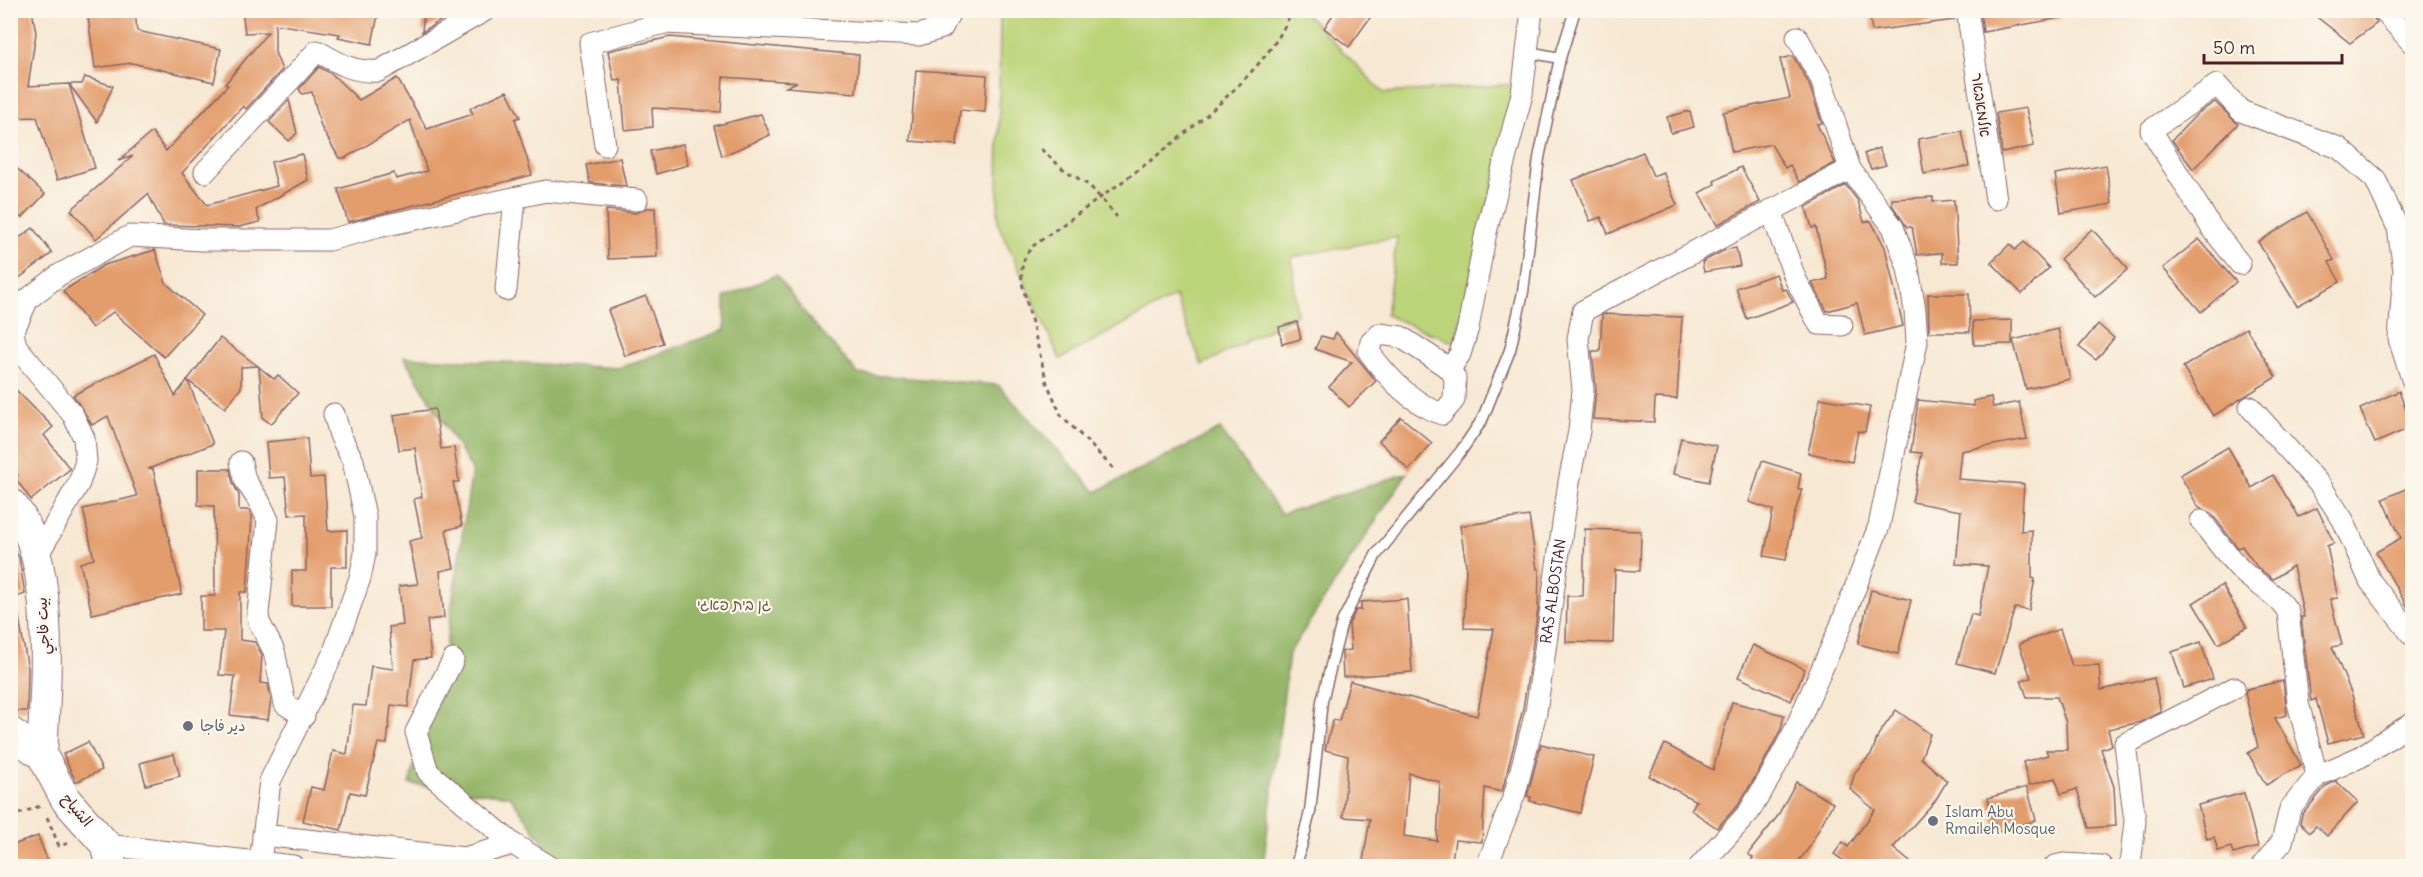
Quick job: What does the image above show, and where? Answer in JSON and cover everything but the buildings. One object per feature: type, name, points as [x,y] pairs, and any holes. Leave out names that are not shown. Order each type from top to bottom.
[{"type":"street","points":[[205,172],[317,51],[348,68],[365,72],[379,70],[486,10]]},
{"type":"street","points":[[605,145],[590,43],[664,17],[919,36],[942,28],[951,10]]},
{"type":"street","points":[[1450,369],[1460,354],[1468,328],[1486,232],[1522,94],[1532,10]]},
{"type":"street","name":"אלמאבאר","points":[[1967,10],[1996,199]]},
{"type":"street","points":[[2382,10],[2412,43]]},
{"type":"street","points":[[1700,867],[1749,812],[1794,732],[1839,630],[1879,526],[1917,342],[1916,311],[1908,268],[1893,227],[1851,169],[1821,79],[1797,37]]},
{"type":"street","points":[[2240,264],[2211,227],[2151,130],[2217,85],[2241,111],[2339,148],[2375,179],[2398,228],[2404,270],[2399,339],[2412,379]]},
{"type":"street","points":[[1842,325],[1819,324],[1795,278],[1771,210],[1851,169]]},
{"type":"street","points":[[37,556],[79,483],[86,461],[84,438],[73,415],[16,346],[13,332],[16,321],[28,299],[40,288],[130,236],[202,240],[329,240],[546,191],[636,200]]},
{"type":"street","points":[[506,290],[515,198]]},
{"type":"street","name":"RAS ALBOSTAN","points":[[1487,867],[1515,793],[1536,712],[1579,431],[1583,390],[1578,339],[1583,311],[1771,210]]},
{"type":"street","points":[[2250,407],[2320,485],[2343,520],[2370,581],[2412,634]]},
{"type":"street","points":[[261,862],[270,781],[333,654],[360,578],[365,554],[367,532],[363,506],[353,461],[340,435],[334,414]]},
{"type":"street","points":[[241,462],[245,480],[268,520],[258,604],[259,622],[274,651],[285,704],[304,716]]},
{"type":"street","name":"بيت فاجي","points":[[10,503],[20,512],[37,556],[45,622],[42,755]]},
{"type":"street","points":[[2202,521],[2226,555],[2264,590],[2283,603],[2288,612],[2298,703],[2317,776]]},
{"type":"street","points":[[453,660],[416,732],[428,772],[513,844],[549,867]]},
{"type":"street","points":[[2130,867],[2135,821],[2125,744],[2234,688]]},
{"type":"street","points":[[2262,867],[2282,842],[2290,809],[2317,776],[2360,757],[2412,723]]},
{"type":"street","name":"الشياح","points":[[10,732],[42,755],[66,800],[105,848]]},
{"type":"street","points":[[263,835],[464,858],[513,844]]},
{"type":"street","points":[[105,848],[293,867]]},
{"type":"street","points":[[2055,867],[2064,864],[2101,867]]},
{"type":"lane","points":[[1296,867],[1310,812],[1322,701],[1342,622],[1376,555],[1461,451],[1482,420],[1510,350],[1523,292],[1539,158],[1560,58],[1575,10]]},
{"type":"lane","points":[[1528,52],[1560,58]]},
{"type":"path","points":[[1113,468],[1060,415],[1047,383],[1022,283],[1021,267],[1025,255],[1033,246],[1172,143],[1228,96],[1269,51],[1289,20],[1291,10]]},
{"type":"path","points":[[1041,149],[1100,197],[1117,217]]},
{"type":"path","points":[[10,817],[42,805],[59,846],[105,848]]},
{"type":"green space","points":[[1000,11],[1303,11],[1384,93],[1517,84],[1455,343],[1386,315],[1397,237],[1292,257],[1297,315],[1202,365],[1175,296],[1060,359],[998,224]]},
{"type":"green space","name":"גן בית פאגי","points":[[776,275],[808,317],[858,374],[998,385],[1096,492],[1220,429],[1281,514],[1407,473],[1289,653],[1263,866],[586,866],[555,859],[510,796],[409,784],[443,664],[472,470],[404,357],[618,368],[725,330],[725,297]]},
{"type":"place","name":"دير فاجا","points":[[188,726]]},
{"type":"place","name":"Islam Abu Rmaileh Mosque","points":[[1933,821]]}]
